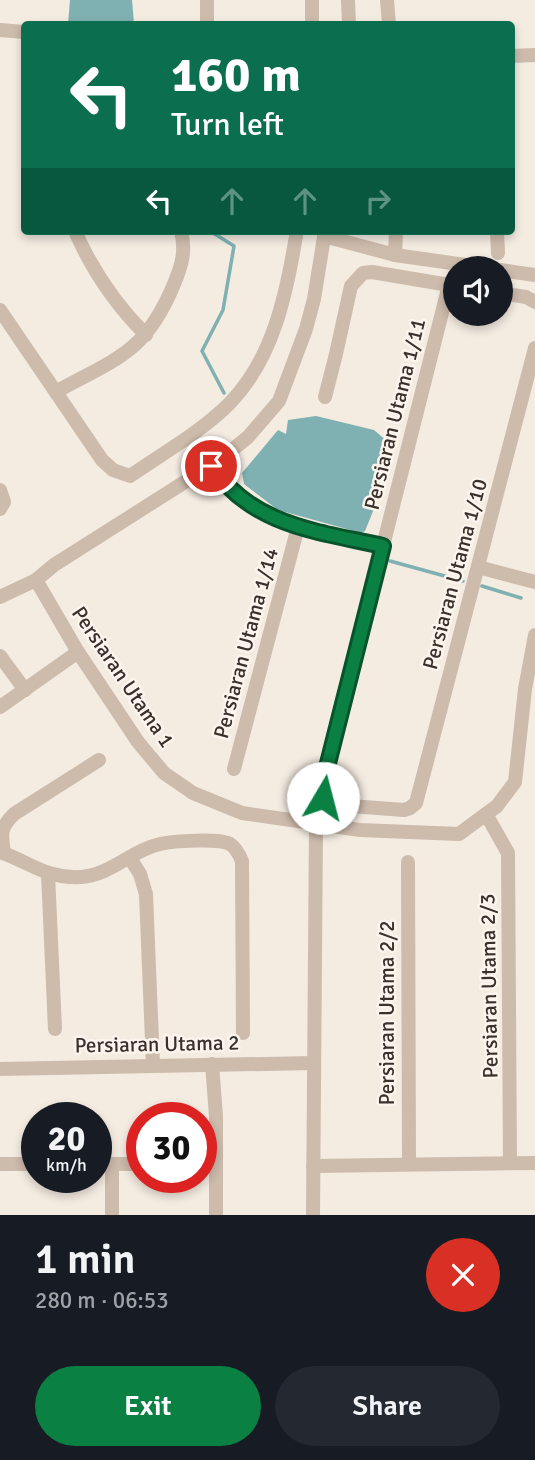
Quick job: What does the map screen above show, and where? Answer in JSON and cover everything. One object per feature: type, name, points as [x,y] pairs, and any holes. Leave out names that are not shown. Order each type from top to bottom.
[{"type":"street","points":[[207,0],[207,21]]},
{"type":"street","points":[[312,0],[312,21]]},
{"type":"street","points":[[348,0],[349,21]]},
{"type":"street","points":[[387,0],[389,21]]},
{"type":"street","points":[[0,30],[21,33]]},
{"type":"street","points":[[515,56],[535,55]]},
{"type":"street","points":[[77,235],[116,303],[146,335]]},
{"type":"street","points":[[57,391],[126,353],[146,335],[165,306],[181,268],[184,250],[182,235]]},
{"type":"street","points":[[0,310],[102,460],[113,470],[130,476],[205,424],[243,389],[270,342],[277,322],[285,298],[296,235]]},
{"type":"street","points":[[0,597],[36,580],[65,558],[211,466],[248,437],[279,401],[306,329],[325,235]]},
{"type":"street","points":[[328,235],[395,255],[443,262]]},
{"type":"street","points":[[395,255],[396,235]]},
{"type":"street","points":[[497,235],[498,253]]},
{"type":"street","points":[[325,397],[337,355],[351,286],[363,273],[372,272],[443,284]]},
{"type":"street","points":[[513,272],[535,275]]},
{"type":"street","points":[[513,295],[535,302]]},
{"type":"street","name":"Persiaran Utama 1/11","points":[[410,808],[337,805],[323,798],[323,783],[443,319]]},
{"type":"street","name":"Persiaran Utama 1/10","points":[[410,808],[419,797],[535,348]]},
{"type":"street","points":[[211,466],[223,484],[245,503],[261,512],[298,527],[383,546]]},
{"type":"street","points":[[0,490],[4,502],[0,509]]},
{"type":"street","name":"Persiaran Utama 1/14","points":[[234,769],[298,527]]},
{"type":"street","points":[[478,567],[535,582]]},
{"type":"street","name":"Persiaran Utama 1","points":[[36,580],[78,652],[138,742],[164,773],[193,793],[242,813],[360,830],[459,834],[498,806],[515,782],[525,689],[535,635]]},
{"type":"street","points":[[0,707],[78,652]]},
{"type":"street","points":[[0,656],[25,690]]},
{"type":"street","points":[[99,760],[6,821],[1,829],[2,853],[48,874],[67,877],[96,875],[160,844],[221,841],[231,845],[242,861],[243,1033]]},
{"type":"street","name":"Persiaran Utama 2/3","points":[[486,814],[508,853],[510,1163]]},
{"type":"street","points":[[313,1215],[316,825]]},
{"type":"street","points":[[130,858],[140,874],[146,894],[153,1065]]},
{"type":"street","name":"Persiaran Utama 2/2","points":[[408,863],[409,1164]]},
{"type":"street","points":[[48,874],[55,1030]]},
{"type":"street","name":"Persiaran Utama 2","points":[[0,1069],[314,1063]]},
{"type":"street","points":[[211,1102],[212,1064]]},
{"type":"street","points":[[313,1166],[535,1163]]},
{"type":"street","points":[[0,1164],[21,1164]]},
{"type":"street","points":[[112,1165],[126,1165]]},
{"type":"street","points":[[112,1193],[112,1215]]},
{"type":"street","points":[[213,1193],[216,1215]]},
{"type":"water","points":[[70,0],[132,0],[134,21],[68,21]]},
{"type":"water","points":[[316,416],[374,430],[388,442],[376,504],[365,531],[361,533],[278,510],[244,484],[242,473],[278,430],[286,434],[288,420]]},
{"type":"waterway","points":[[216,235],[234,246],[223,310],[202,351],[224,393]]},
{"type":"waterway","points":[[390,561],[463,581]]},
{"type":"waterway","points":[[482,586],[521,598]]},
{"type":"route","points":[[211,466],[223,484],[245,503],[261,512],[298,527],[383,546],[323,783],[323,798]]}]
